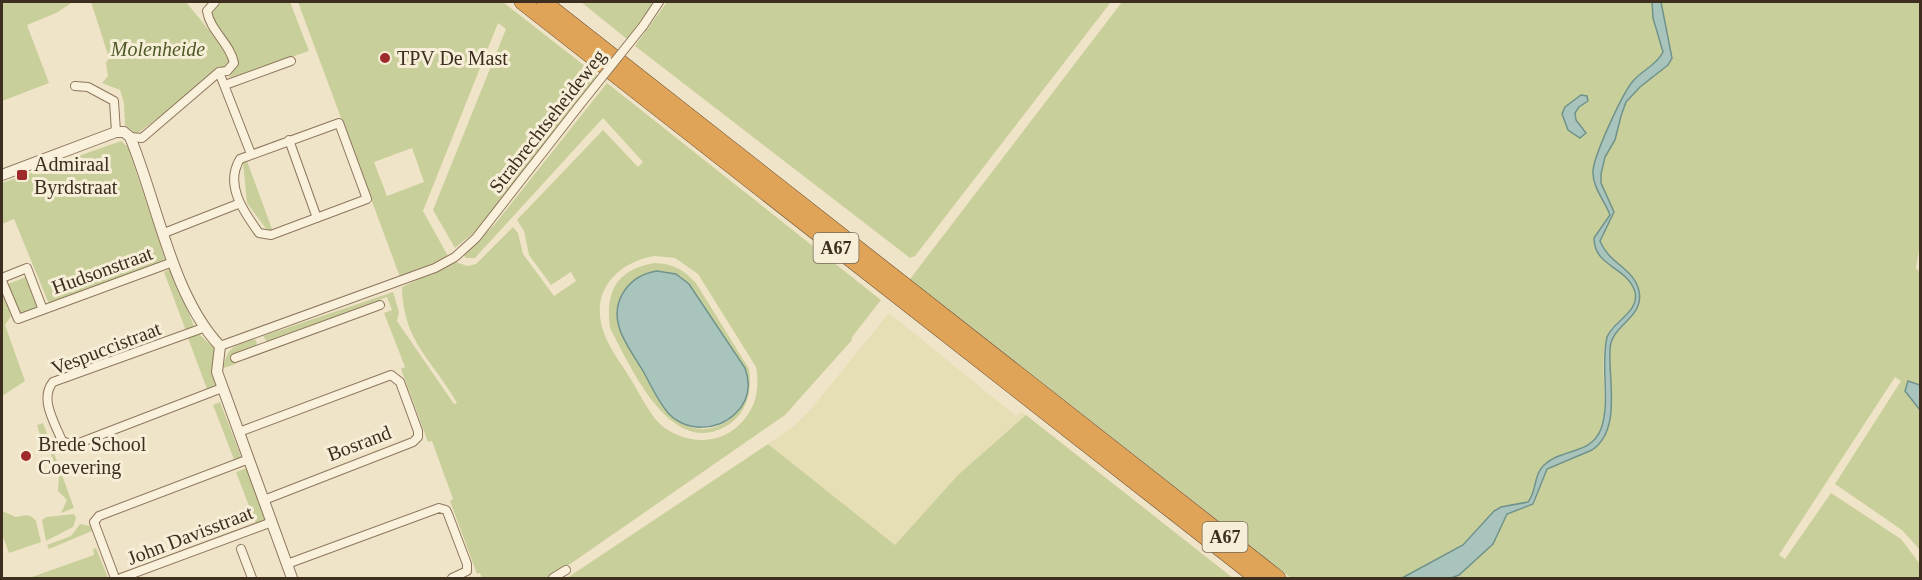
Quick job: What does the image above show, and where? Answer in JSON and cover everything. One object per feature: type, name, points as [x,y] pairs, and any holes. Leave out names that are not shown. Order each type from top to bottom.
[{"type":"highway","name":"A67","points":[[522,2],[1257,579]]},
{"type":"highway","name":"A67","points":[[544,2],[1278,579]]},
{"type":"street","points":[[130,137],[142,138],[219,72],[227,71],[234,63],[232,52],[208,19],[207,11],[215,2]]},
{"type":"street","name":"Strabrechtseheideweg","points":[[258,333],[435,268],[455,257],[483,229],[643,26],[658,2]]},
{"type":"street","points":[[225,85],[291,61]]},
{"type":"street","points":[[219,72],[251,154]]},
{"type":"street","points":[[75,86],[88,87],[114,102],[116,132]]},
{"type":"street","points":[[339,123],[367,199],[264,236],[259,233],[238,204],[235,167],[240,159],[289,141],[339,123]]},
{"type":"street","points":[[2,175],[116,132],[124,132],[130,137],[173,262],[203,328],[220,346],[217,372],[292,579]]},
{"type":"street","points":[[289,141],[317,218]]},
{"type":"street","points":[[164,233],[238,204]]},
{"type":"street","name":"Hudsonstraat","points":[[43,309],[27,268],[2,280],[18,319],[173,262]]},
{"type":"street","points":[[235,358],[380,305]]},
{"type":"street","name":"Vespuccistraat","points":[[203,328],[53,382],[47,389],[47,401],[52,417],[62,441],[74,445],[222,388]]},
{"type":"street","points":[[220,346],[258,333],[264,347]]},
{"type":"street","name":"Bosrand","points":[[238,432],[391,375],[396,377],[404,392],[418,431],[418,438],[413,442],[264,500]]},
{"type":"street","points":[[115,579],[94,522],[99,516],[249,459]]},
{"type":"street","points":[[287,564],[439,508],[446,510],[467,564],[467,571],[452,579]]},
{"type":"street","name":"John Davisstraat","points":[[120,579],[272,522]]},
{"type":"street","points":[[241,549],[252,579]]},
{"type":"street","points":[[553,579],[566,570]]},
{"type":"shaded area","points":[[889,313],[1016,416],[1022,412],[1026,415],[958,475],[895,545],[768,444],[793,427],[811,409]]},
{"type":"green space","name":"Molenheide","points":[[2,2],[73,2],[56,13],[27,25],[49,83],[2,101]]},
{"type":"green space","name":"Molenheide","points":[[91,2],[186,2],[230,56],[229,63],[137,134],[125,125],[124,103],[120,90],[102,83],[108,76],[106,63],[109,58]]},
{"type":"green space","points":[[222,2],[290,2],[309,51],[229,78],[238,58],[210,20],[210,11]]},
{"type":"green space","points":[[298,2],[503,2],[599,77],[482,226],[455,248],[433,210],[506,29],[498,23],[423,211],[448,256],[430,266],[400,277]],"holes":[[[412,148],[424,182],[387,196],[374,162]]]},
{"type":"green space","points":[[581,2],[654,2],[627,39]]},
{"type":"green space","points":[[667,2],[1111,2],[915,256],[910,258],[635,46]]},
{"type":"green space","points":[[1122,2],[1652,2],[1655,28],[1663,52],[1657,61],[1633,81],[1628,89],[1608,127],[1595,167],[1596,186],[1610,215],[1594,238],[1596,247],[1606,261],[1628,279],[1635,295],[1632,307],[1611,329],[1605,346],[1603,369],[1605,404],[1602,426],[1592,442],[1559,455],[1544,465],[1538,474],[1528,502],[1501,507],[1494,511],[1463,545],[1411,575],[1402,578],[1291,578],[910,279]],"holes":[[[1585,95],[1575,113],[1576,120],[1585,130],[1583,137],[1579,138],[1565,125]]]},
{"type":"green space","points":[[1661,2],[1920,2],[1920,244],[1916,268],[1920,273],[1920,385],[1911,381],[1906,391],[1920,410],[1920,550],[1902,530],[1835,484],[1901,381],[1895,377],[1779,555],[1785,559],[1831,493],[1901,539],[1920,564],[1920,578],[1451,578],[1477,560],[1507,514],[1534,504],[1547,469],[1592,450],[1610,419],[1610,343],[1618,328],[1636,312],[1639,291],[1608,257],[1600,241],[1614,212],[1601,183],[1601,174],[1605,157],[1615,140],[1626,102],[1640,87],[1668,66],[1672,58]]},
{"type":"green space","points":[[607,83],[881,300],[852,340],[785,415],[550,578],[482,578],[480,573],[477,574],[450,501],[453,499],[432,441],[428,442],[401,369],[405,367],[384,313],[392,310],[387,297],[267,342],[263,336],[393,292],[399,312],[397,321],[454,404],[457,403],[413,336],[404,306],[402,287],[455,262],[468,266],[476,264],[513,227],[518,233],[523,254],[554,296],[576,281],[571,272],[551,285],[529,255],[524,231],[517,220],[603,130],[638,167],[643,162],[603,118],[475,258],[466,258],[463,254],[494,225]],"holes":[[[655,256],[675,258],[698,274],[756,367],[757,391],[753,405],[745,419],[721,437],[689,439],[669,431],[660,424],[608,343],[603,330],[600,302],[610,280],[629,264],[642,259]]]},
{"type":"green space","points":[[121,141],[128,147],[166,262],[49,304],[14,219],[2,224],[2,183]]},
{"type":"green space","points":[[247,161],[273,232],[267,230],[247,203],[243,163]]},
{"type":"green space","points":[[655,263],[667,265],[677,268],[691,278],[749,369],[750,384],[748,399],[737,418],[731,423],[710,432],[691,431],[673,422],[657,406],[630,365],[610,328],[610,303],[616,284],[631,270]],"holes":[[[659,271],[682,277],[749,380],[746,397],[741,407],[729,420],[713,427],[699,429],[676,418],[657,395],[624,337],[620,325],[619,301],[624,291],[634,281],[648,273]]]},
{"type":"green space","points":[[172,268],[195,329],[186,331],[164,272]]},
{"type":"green space","points":[[26,277],[38,307],[20,315],[8,284]]},
{"type":"green space","points":[[2,293],[11,316],[5,325],[25,381],[2,396]]},
{"type":"green space","points":[[199,334],[215,349],[212,372],[217,385],[207,389],[188,338]]},
{"type":"green space","points":[[253,339],[256,340],[257,346],[232,355],[236,364],[223,368],[232,348]]},
{"type":"green space","points":[[220,402],[242,459],[235,462],[213,405]]},
{"type":"green space","points":[[1026,415],[1233,578],[567,578],[768,444],[895,545],[958,475]]},
{"type":"green space","points":[[43,423],[74,508],[61,513],[67,500],[58,491],[59,477],[44,434],[40,435],[37,425]]},
{"type":"green space","points":[[247,468],[266,520],[256,524],[236,472]]},
{"type":"green space","points":[[2,511],[16,517],[27,515],[32,517],[36,521],[41,542],[9,553],[2,534]]},
{"type":"green space","points":[[74,514],[76,518],[73,527],[46,541],[42,520],[46,517]]},
{"type":"green space","points":[[80,524],[90,526],[92,531],[49,549],[47,545],[71,536]]},
{"type":"green space","points":[[96,548],[108,578],[29,578],[94,555],[93,549]]},
{"type":"water","points":[[1652,2],[1661,2],[1672,58],[1668,65],[1640,87],[1626,102],[1615,140],[1605,157],[1601,174],[1601,183],[1614,212],[1600,241],[1609,255],[1632,277],[1639,291],[1640,300],[1633,315],[1612,340],[1610,361],[1612,403],[1607,430],[1592,450],[1547,469],[1533,504],[1507,514],[1493,544],[1459,575],[1451,578],[1402,578],[1463,545],[1494,511],[1501,507],[1528,502],[1538,474],[1544,465],[1590,443],[1601,429],[1605,407],[1607,337],[1634,305],[1635,292],[1626,277],[1605,261],[1595,248],[1594,238],[1610,215],[1597,188],[1593,171],[1603,139],[1628,88],[1636,77],[1657,61],[1663,52],[1653,18]]},
{"type":"water","points":[[1581,95],[1587,96],[1588,101],[1575,113],[1576,120],[1586,133],[1580,138],[1568,130],[1562,114],[1565,107]]},
{"type":"water","points":[[657,271],[676,274],[689,284],[745,368],[748,381],[746,398],[735,414],[720,424],[693,426],[676,420],[669,414],[658,399],[621,333],[617,317],[620,298],[631,283],[647,273]]},
{"type":"water","points":[[1908,381],[1920,385],[1920,410],[1905,391]]},
{"type":"place","name":"TPV De Mast","points":[[385,58]]},
{"type":"place","name":"Admiraal Byrdstraat","points":[[22,175]]},
{"type":"place","name":"Brede School Coevering","points":[[26,456]]}]
